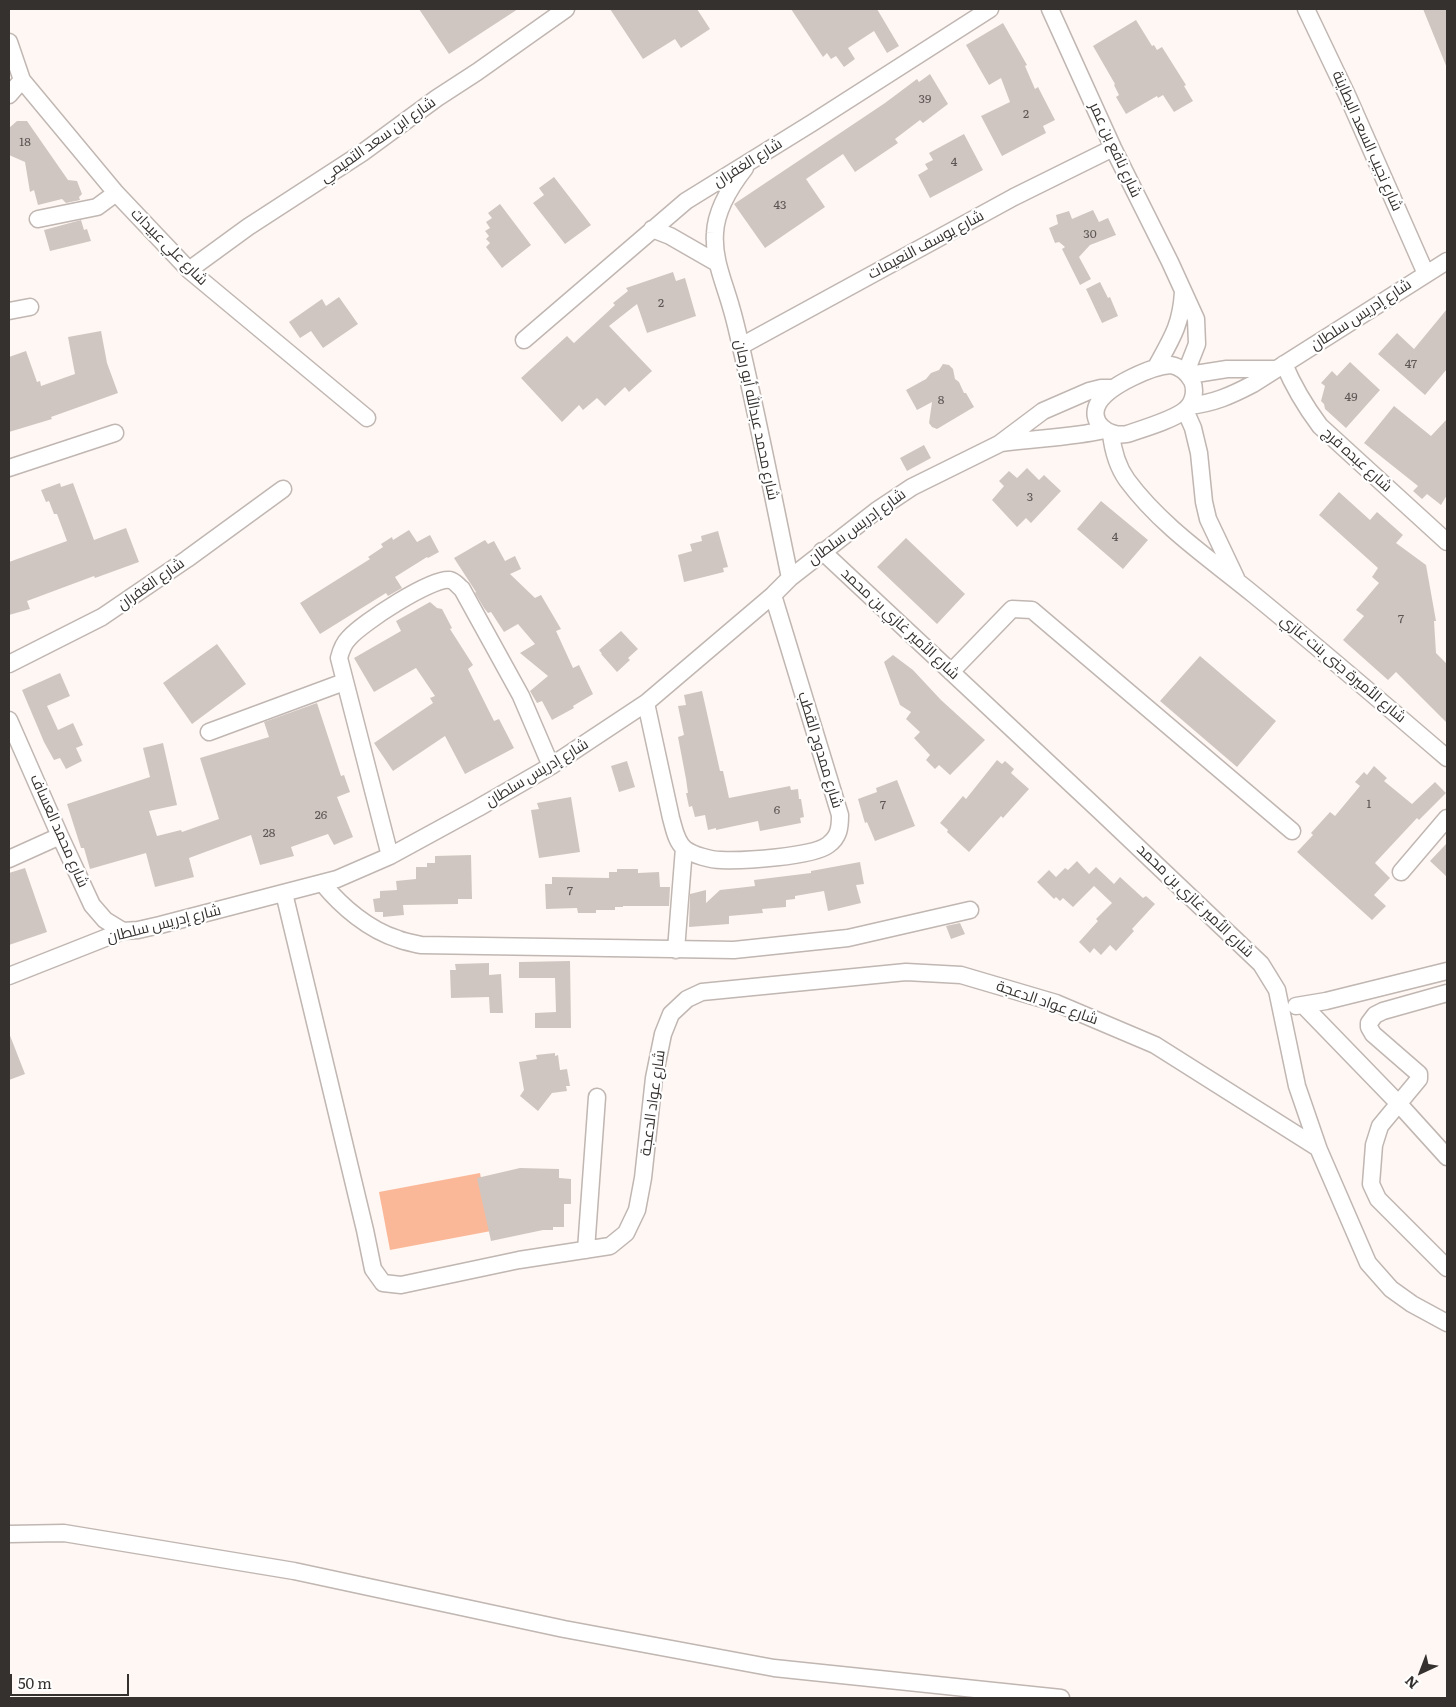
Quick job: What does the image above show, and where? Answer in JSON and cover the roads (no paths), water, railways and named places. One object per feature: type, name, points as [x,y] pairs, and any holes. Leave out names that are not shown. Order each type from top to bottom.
[{"type":"street","name":"شارع ابن سعد التميمي","points":[[189,270],[248,227],[362,153],[437,98],[566,9]]},
{"type":"street","name":"شارع الغفران","points":[[524,340],[686,201],[990,9]]},
{"type":"street","name":"شارع نافع بن عمر","points":[[1050,9],[1113,148],[1184,290],[1196,319],[1197,344],[1188,373]]},
{"type":"street","name":"شارع نجيب السعد البطاينة","points":[[1306,9],[1348,97],[1426,274]]},
{"type":"street","name":"شارع علي عبيدات","points":[[9,42],[22,80],[116,193],[189,270],[367,418]]},
{"type":"street","points":[[9,95],[22,80]]},
{"type":"street","name":"شارع يوسف النعيمات","points":[[741,346],[1014,197],[1113,148]]},
{"type":"street","name":"شارع محمد عبدالله أبو رمان","points":[[751,161],[737,178],[718,216],[715,230],[717,263],[741,346],[790,578]]},
{"type":"street","points":[[38,219],[97,207],[116,193]]},
{"type":"street","points":[[652,229],[670,236],[717,263]]},
{"type":"street","name":"شارع إدريس سلطان","points":[[999,444],[1107,432],[1119,436],[1136,431],[1187,408],[1210,404],[1224,399],[1252,384],[1447,261]]},
{"type":"street","points":[[1156,367],[1176,331],[1182,313],[1184,290]]},
{"type":"street","points":[[9,311],[30,307]]},
{"type":"street","points":[[1113,388],[1156,367],[1171,365],[1188,373],[1279,367]]},
{"type":"street","name":"شارع عبده فرج","points":[[1279,367],[1320,426],[1447,542]]},
{"type":"street","points":[[1187,408],[1194,391],[1188,373]]},
{"type":"street","name":"شارع إدريس سلطان","points":[[9,976],[123,931],[160,925],[323,884],[390,856],[551,766],[646,703],[822,551],[912,487],[999,444],[1043,411],[1090,391],[1101,388],[1113,388]]},
{"type":"street","name":"شارع الأميرة جنى بنت غازي","points":[[1113,388],[1103,397],[1096,408],[1097,418],[1107,432],[1116,462],[1126,479],[1145,502],[1176,532],[1379,698],[1447,758]]},
{"type":"street","name":"شارع الأميرة جنى بنت غازي","points":[[1187,408],[1199,453],[1204,502],[1208,519],[1238,582]]},
{"type":"street","points":[[9,468],[115,433]]},
{"type":"street","name":"شارع الغفران","points":[[9,664],[102,617],[187,559],[283,489]]},
{"type":"street","name":"شارع الأمير غازي بن محمد","points":[[822,551],[1261,964],[1277,990],[1297,1086],[1318,1148],[1368,1263],[1391,1289],[1412,1304],[1447,1323]]},
{"type":"street","points":[[390,856],[339,658],[342,647],[358,629],[383,611],[427,587],[443,580],[452,580],[462,590],[520,696],[551,766]]},
{"type":"street","name":"شارع ممدوح القطب","points":[[684,848],[697,854],[720,860],[808,853],[826,847],[835,839],[840,828],[840,815],[773,595]]},
{"type":"street","points":[[951,672],[1012,609],[1032,610],[1292,831]]},
{"type":"street","points":[[209,732],[344,682]]},
{"type":"street","points":[[646,703],[671,818],[676,835],[684,848],[676,950]]},
{"type":"street","name":"شارع محمد العساف","points":[[9,720],[92,905],[104,920],[123,931]]},
{"type":"street","points":[[1401,872],[1447,818]]},
{"type":"street","points":[[9,859],[60,836]]},
{"type":"street","points":[[323,884],[348,910],[369,925],[397,939],[421,945],[734,950],[848,938],[970,910]]},
{"type":"street","name":"شارع عواد الدعجة","points":[[284,893],[373,1269],[383,1283],[401,1285],[519,1260],[610,1246],[626,1233],[637,1210],[643,1178],[654,1078],[662,1034],[671,1014],[687,999],[702,992],[906,972],[961,975],[1056,1003],[1155,1045],[1318,1148]]},
{"type":"street","points":[[1282,1008],[1303,1005],[1447,971]]},
{"type":"street","points":[[1447,994],[1383,1011],[1375,1015],[1369,1023],[1373,1034],[1419,1074],[1419,1079],[1380,1126],[1374,1145],[1371,1184],[1378,1199],[1447,1268]]},
{"type":"street","points":[[1303,1005],[1399,1104],[1447,1157]]},
{"type":"street","points":[[586,1250],[597,1097]]},
{"type":"street","points":[[9,1534],[64,1533],[294,1571],[564,1629],[774,1668],[1061,1698]]}]
